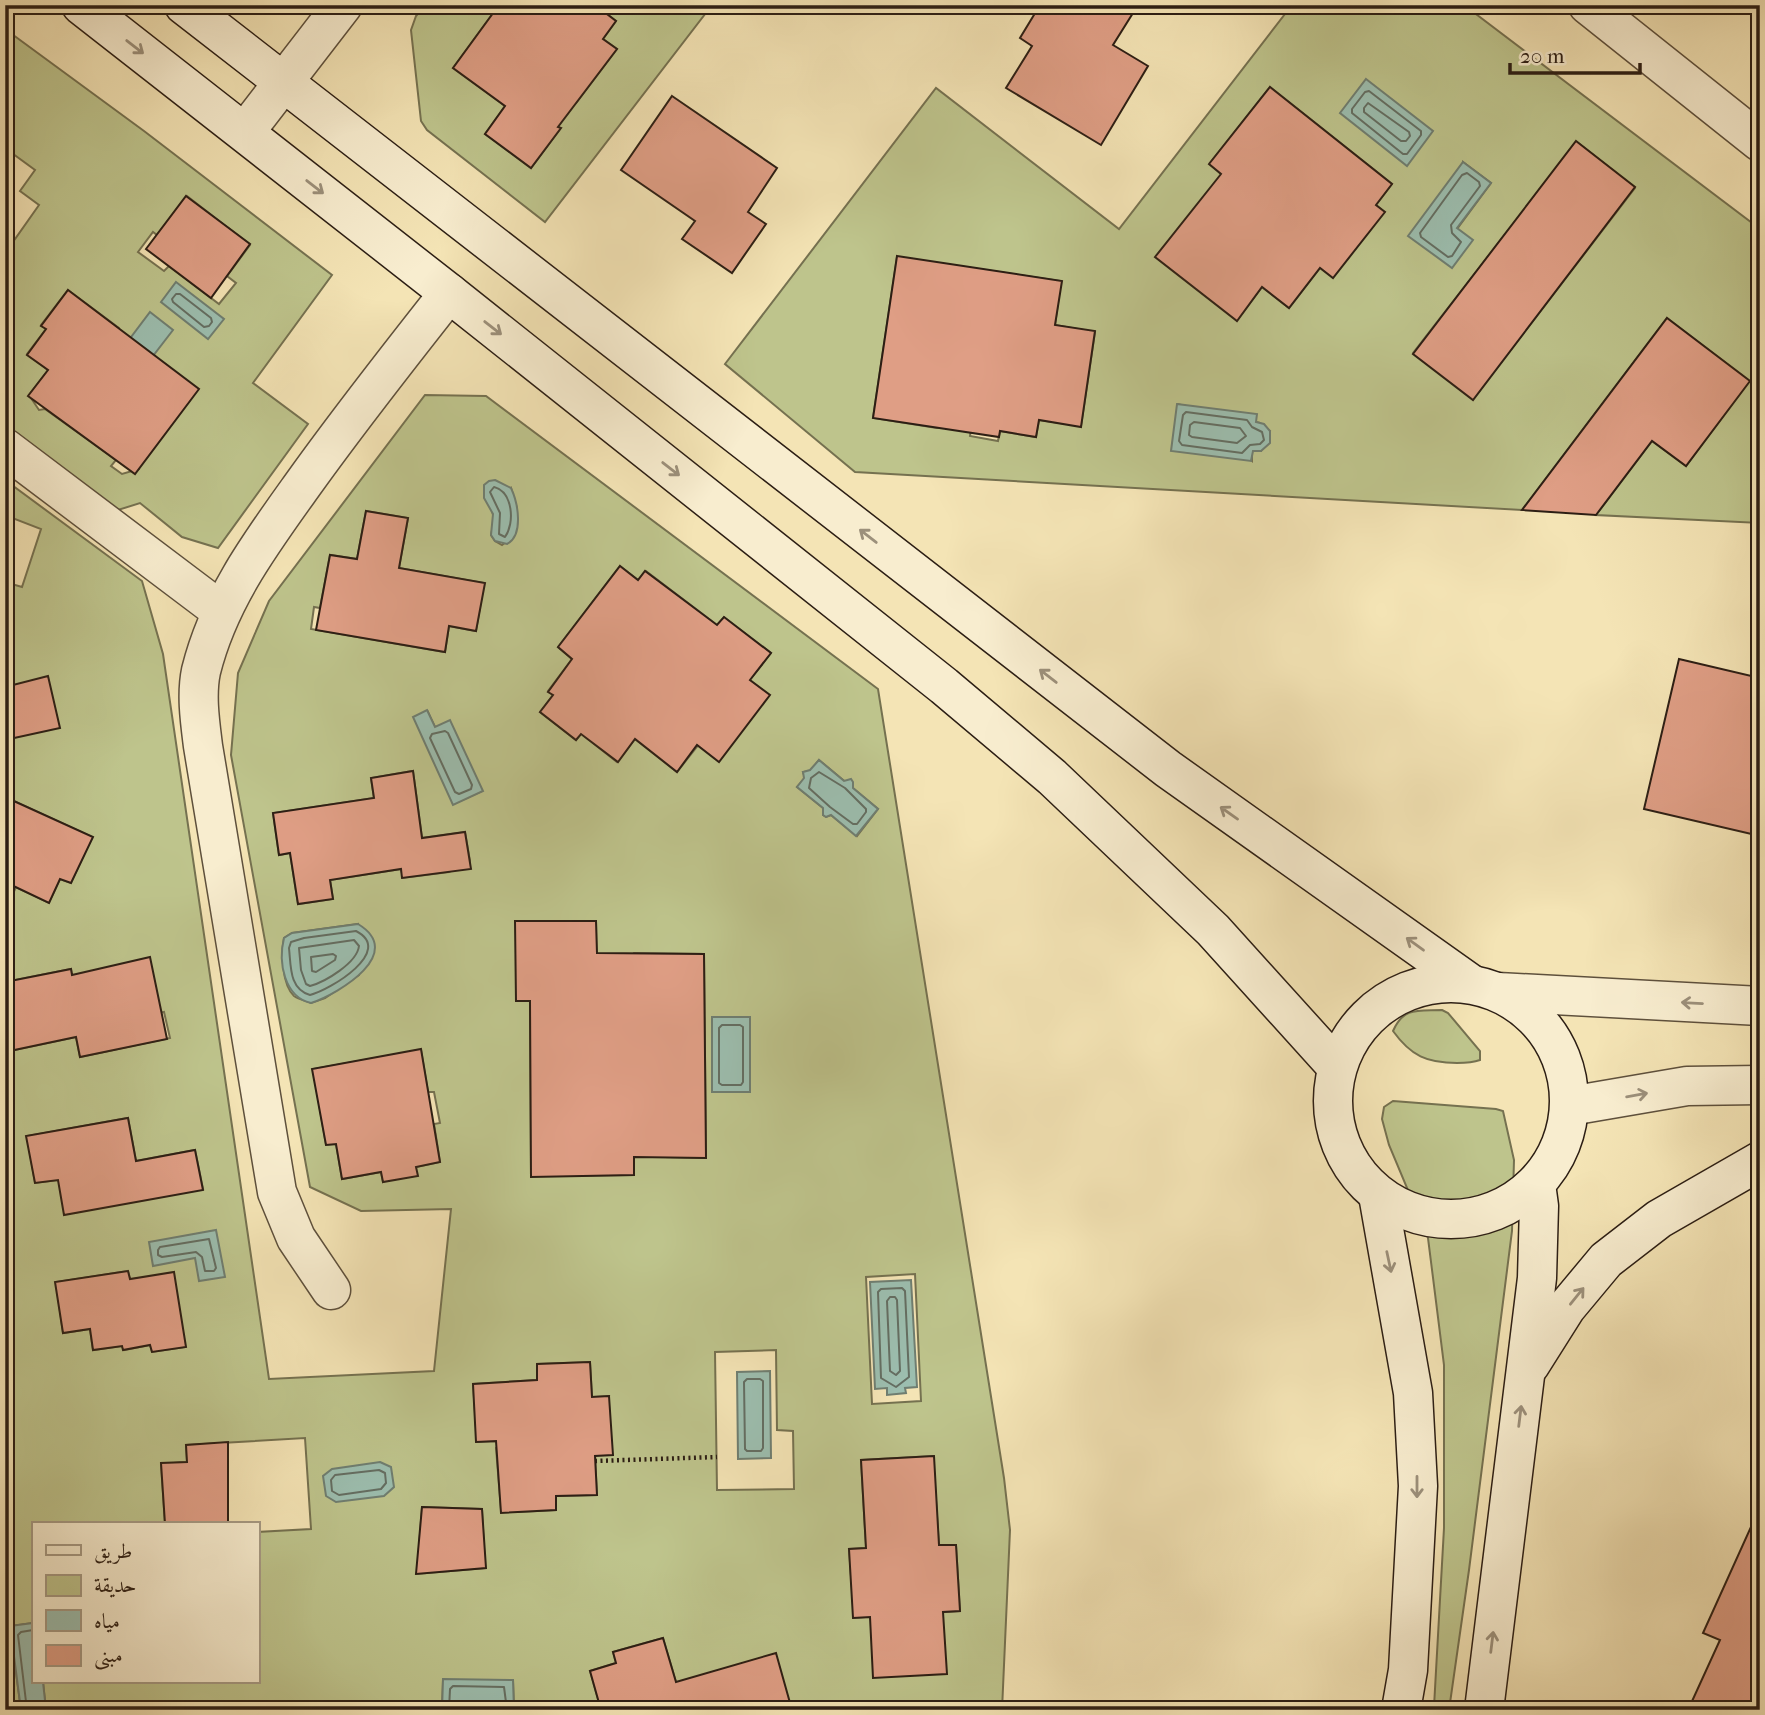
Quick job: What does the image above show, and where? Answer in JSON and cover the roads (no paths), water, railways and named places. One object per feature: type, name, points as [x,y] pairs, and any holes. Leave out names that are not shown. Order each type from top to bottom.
[{"type":"main road","points":[[81,5],[933,677],[1052,776],[1213,930],[1336,1066]]},
{"type":"main road","points":[[184,5],[1168,769],[1484,988],[1523,1006],[1544,1026],[1559,1051],[1567,1078],[1570,1106],[1565,1135],[1553,1161],[1536,1184],[1514,1201],[1488,1213],[1460,1219],[1431,1218],[1378,1195],[1358,1175],[1343,1150],[1334,1123],[1332,1094],[1336,1066],[1348,1040],[1365,1017],[1388,999],[1414,987],[1442,982],[1484,988],[1760,1006]]},
{"type":"main road","points":[[245,132],[342,5]]},
{"type":"main road","points":[[1588,5],[1760,142]]},
{"type":"main road","points":[[331,1290],[296,1238],[277,1192],[203,746],[199,697],[201,674],[221,611],[232,588],[363,402],[449,293]]},
{"type":"main road","points":[[5,448],[221,611]]},
{"type":"main road","points":[[1570,1106],[1687,1086],[1760,1086]]},
{"type":"main road","points":[[1525,1373],[1566,1308],[1606,1260],[1659,1219],[1760,1161]]},
{"type":"main road","points":[[1484,1710],[1537,1278],[1539,1206],[1536,1184]]},
{"type":"main road","points":[[1378,1195],[1413,1393],[1418,1486],[1408,1670],[1399,1707]]},
{"type":"water","points":[[1366,79],[1433,131],[1407,166],[1340,113]]},
{"type":"water","points":[[1463,162],[1491,183],[1457,228],[1473,240],[1452,268],[1408,236]]},
{"type":"water","points":[[176,282],[224,319],[208,339],[161,302]]},
{"type":"water","points":[[150,312],[173,330],[139,374],[116,357]]},
{"type":"water","points":[[1177,404],[1257,414],[1256,422],[1264,424],[1270,431],[1270,443],[1261,451],[1253,451],[1251,461],[1171,451]]},
{"type":"water","points":[[495,480],[511,488],[516,502],[518,526],[516,534],[507,544],[495,541],[491,535],[493,514],[484,498],[484,485]]},
{"type":"water","points":[[427,710],[435,727],[450,720],[483,791],[453,805],[413,717]]},
{"type":"water","points":[[819,760],[844,781],[851,779],[853,788],[878,809],[856,836],[831,815],[823,815],[823,808],[797,787],[804,778],[803,772],[810,770]]},
{"type":"water","points":[[358,924],[371,935],[375,947],[372,959],[363,971],[337,991],[311,1003],[295,994],[283,968],[284,938],[292,933]]},
{"type":"water","points":[[712,1017],[750,1017],[750,1092],[712,1092]]},
{"type":"water","points":[[216,1230],[225,1277],[199,1281],[195,1258],[153,1266],[149,1242]]},
{"type":"water","points":[[911,1280],[917,1387],[905,1388],[906,1393],[887,1395],[887,1388],[875,1389],[870,1282]]},
{"type":"water","points":[[770,1371],[771,1458],[738,1459],[737,1372]]},
{"type":"water","points":[[380,1462],[391,1467],[394,1487],[384,1496],[336,1502],[326,1496],[323,1476],[332,1469]]},
{"type":"water","points":[[32,1623],[32,1684],[43,1684],[46,1710],[21,1710],[10,1626]]},
{"type":"water","points":[[443,1679],[513,1680],[514,1710],[442,1710]]}]
